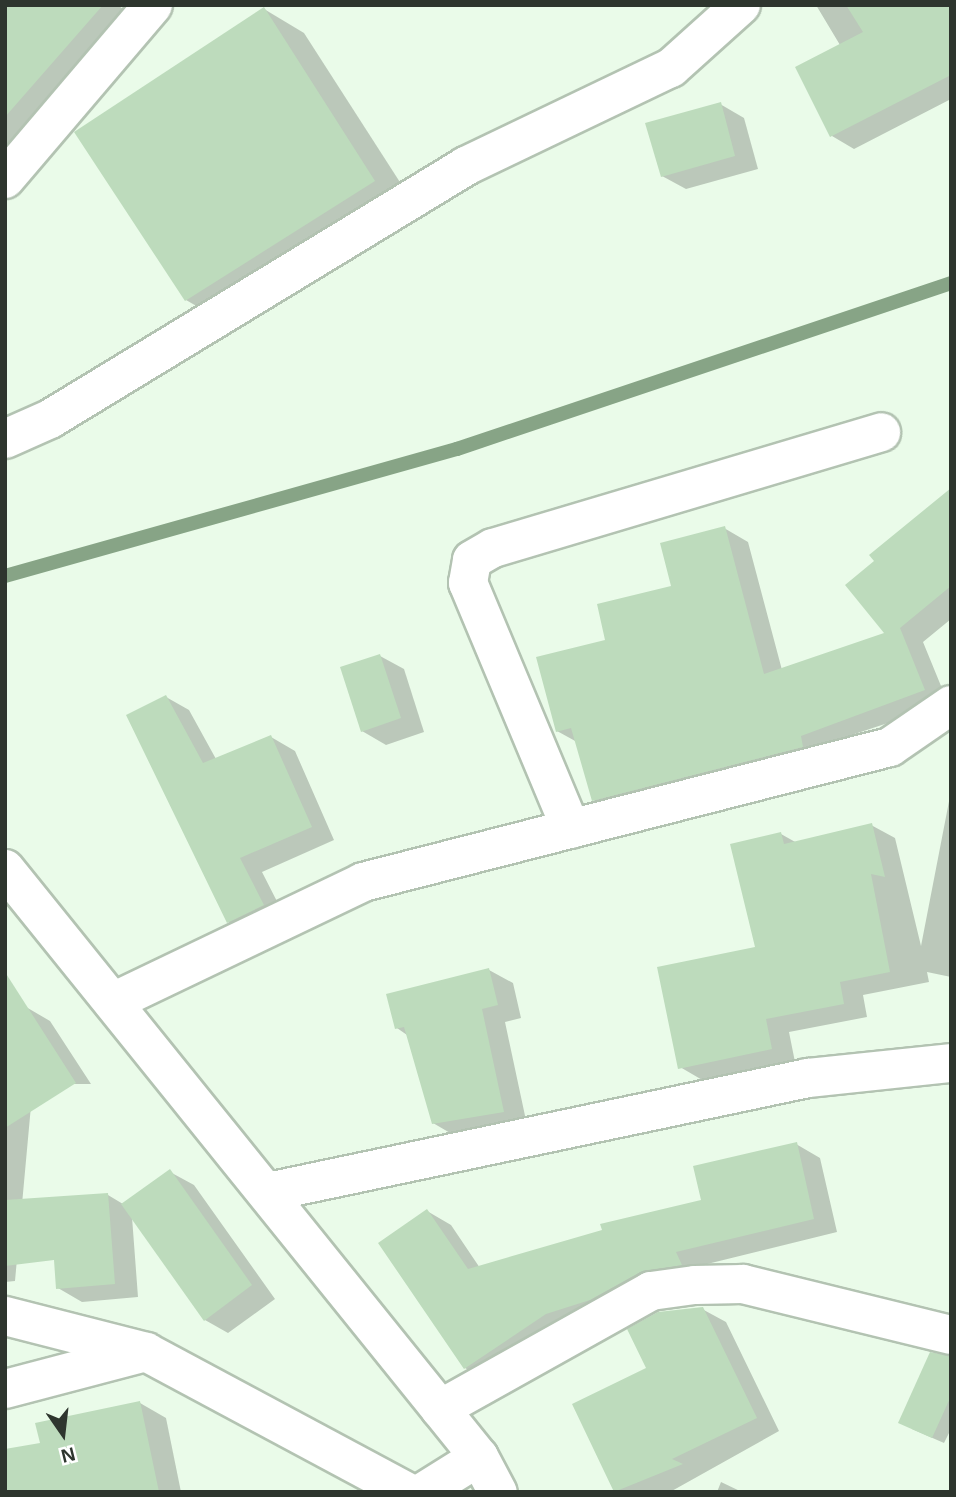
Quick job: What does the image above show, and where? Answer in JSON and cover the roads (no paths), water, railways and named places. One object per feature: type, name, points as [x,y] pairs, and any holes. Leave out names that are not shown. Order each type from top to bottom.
[{"type":"street","points":[[5,179],[153,5]]},
{"type":"street","points":[[5,439],[50,419],[466,166],[671,68],[741,5]]},
{"type":"street","points":[[571,829],[468,583],[472,560],[493,548],[881,432]]},
{"type":"street","points":[[113,1002],[363,882],[890,747],[951,705]]},
{"type":"street","points":[[5,869],[479,1457],[498,1492]]},
{"type":"street","points":[[268,1192],[808,1078],[951,1063]]},
{"type":"street","points":[[440,1409],[651,1291],[695,1284],[743,1284],[951,1335]]},
{"type":"street","points":[[5,1316],[146,1352],[407,1492]]},
{"type":"street","points":[[5,1389],[146,1352]]},
{"type":"street","points":[[423,1492],[479,1457]]},
{"type":"waterway","points":[[5,576],[457,449],[951,283]]}]
